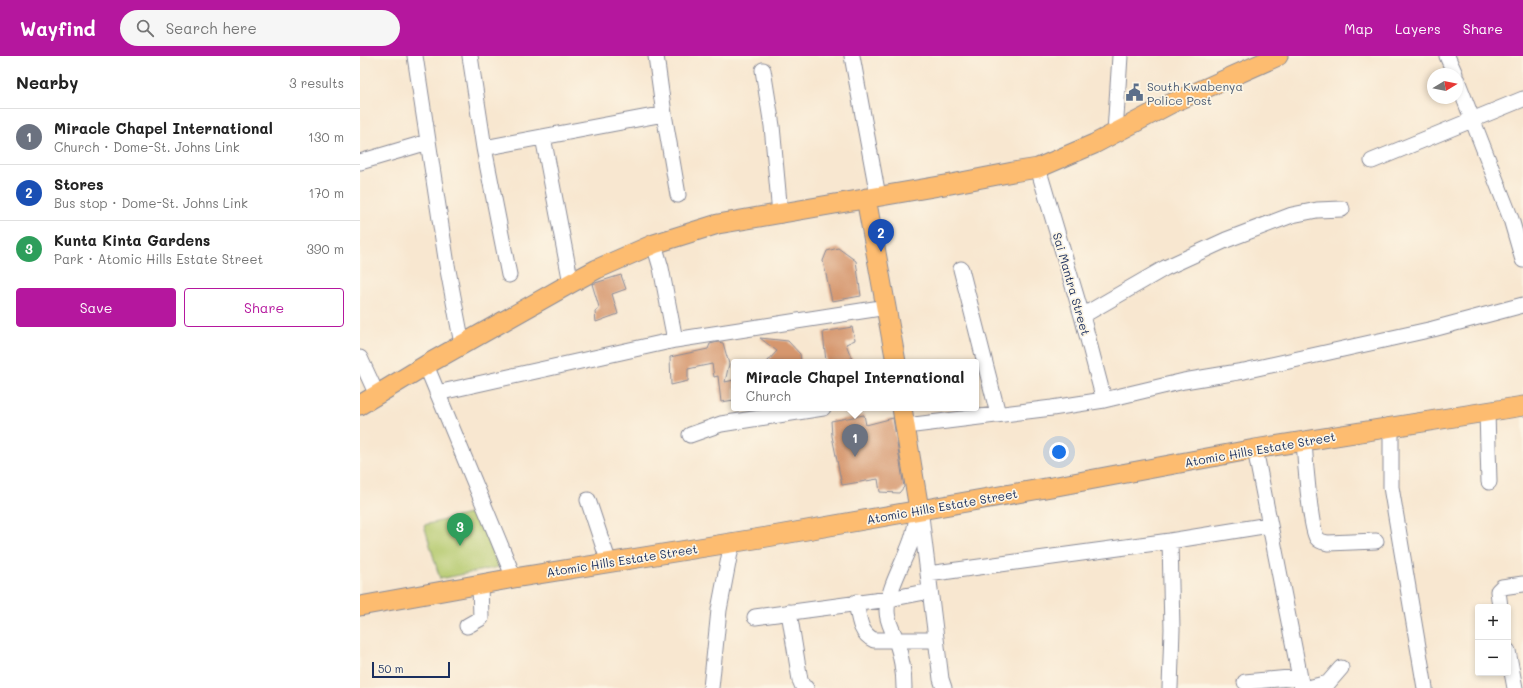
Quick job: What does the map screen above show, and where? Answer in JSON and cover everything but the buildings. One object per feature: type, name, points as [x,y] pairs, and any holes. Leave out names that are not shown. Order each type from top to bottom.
[{"type":"main road","points":[[360,405],[462,344],[571,283],[597,269],[654,244],[718,224],[1038,168],[1094,144],[1170,104],[1271,58]]},
{"type":"main road","points":[[872,197],[896,359]]},
{"type":"main road","name":"Atomic Hills Estate Street","points":[[360,606],[514,578],[1057,486],[1255,449],[1523,406]]},
{"type":"main road","points":[[904,417],[919,509]]},
{"type":"street","points":[[415,56],[447,265],[462,344]]},
{"type":"street","points":[[470,56],[484,148],[509,275]]},
{"type":"street","points":[[656,56],[678,195]]},
{"type":"street","points":[[852,56],[872,197]]},
{"type":"street","points":[[1115,132],[1120,56]]},
{"type":"street","points":[[1447,56],[1452,68]]},
{"type":"street","points":[[763,70],[772,126],[780,214]]},
{"type":"street","points":[[1463,95],[1511,219],[1523,260]]},
{"type":"street","points":[[1372,160],[1523,99]]},
{"type":"street","points":[[484,148],[664,114]]},
{"type":"street","points":[[543,137],[571,283]]},
{"type":"street","points":[[360,162],[428,142]]},
{"type":"street","name":"Sai Mantra Street","points":[[1038,168],[1082,316],[1104,400]]},
{"type":"street","points":[[1082,316],[1165,268],[1226,240],[1292,215],[1317,210],[1342,209]]},
{"type":"street","points":[[654,244],[662,268],[675,340]]},
{"type":"street","points":[[961,269],[998,414]]},
{"type":"street","points":[[904,417],[998,414],[1104,400],[1184,381],[1244,371],[1426,331],[1523,306]]},
{"type":"street","points":[[437,393],[675,340],[887,307]]},
{"type":"street","points":[[360,358],[377,395]]},
{"type":"street","points":[[426,365],[514,578]]},
{"type":"street","points":[[690,435],[721,424],[804,411]]},
{"type":"street","points":[[1487,412],[1489,482]]},
{"type":"street","points":[[1391,428],[1391,486],[1425,688]]},
{"type":"street","points":[[1304,441],[1312,524],[1317,538],[1322,542],[1328,543],[1376,541]]},
{"type":"street","points":[[1255,449],[1269,524],[1303,684]]},
{"type":"street","points":[[588,500],[609,562]]},
{"type":"street","points":[[919,509],[941,679],[944,688]]},
{"type":"street","points":[[904,688],[904,679],[896,640],[889,622],[887,611],[889,599],[912,540],[919,509]]},
{"type":"street","points":[[928,574],[1040,560],[1119,547],[1170,541],[1269,524]]},
{"type":"street","points":[[1170,541],[1172,629],[1170,688]]},
{"type":"street","points":[[711,688],[719,610],[732,542]]},
{"type":"street","points":[[467,626],[481,618],[480,584]]},
{"type":"street","points":[[1500,604],[1498,591],[1502,587],[1523,584]]},
{"type":"street","points":[[755,617],[930,592]]},
{"type":"street","points":[[856,602],[861,628],[866,635],[874,640],[936,640]]},
{"type":"street","points":[[790,612],[800,680],[802,687],[806,688]]},
{"type":"street","points":[[1511,667],[1515,688]]},
{"type":"street","points":[[1245,682],[1303,684],[1328,683],[1342,668]]},
{"type":"green space","points":[[477,512],[499,567],[440,579],[424,525]]},
{"type":"place","name":"South Kwabenya Police Post","points":[[1134,93]]},
{"type":"place","name":"Stores","points":[[881,252]]},
{"type":"place","name":"Miracle Chapel International","points":[[855,457]]},
{"type":"place","name":"Kunta Kinta Gardens","points":[[460,546]]}]
